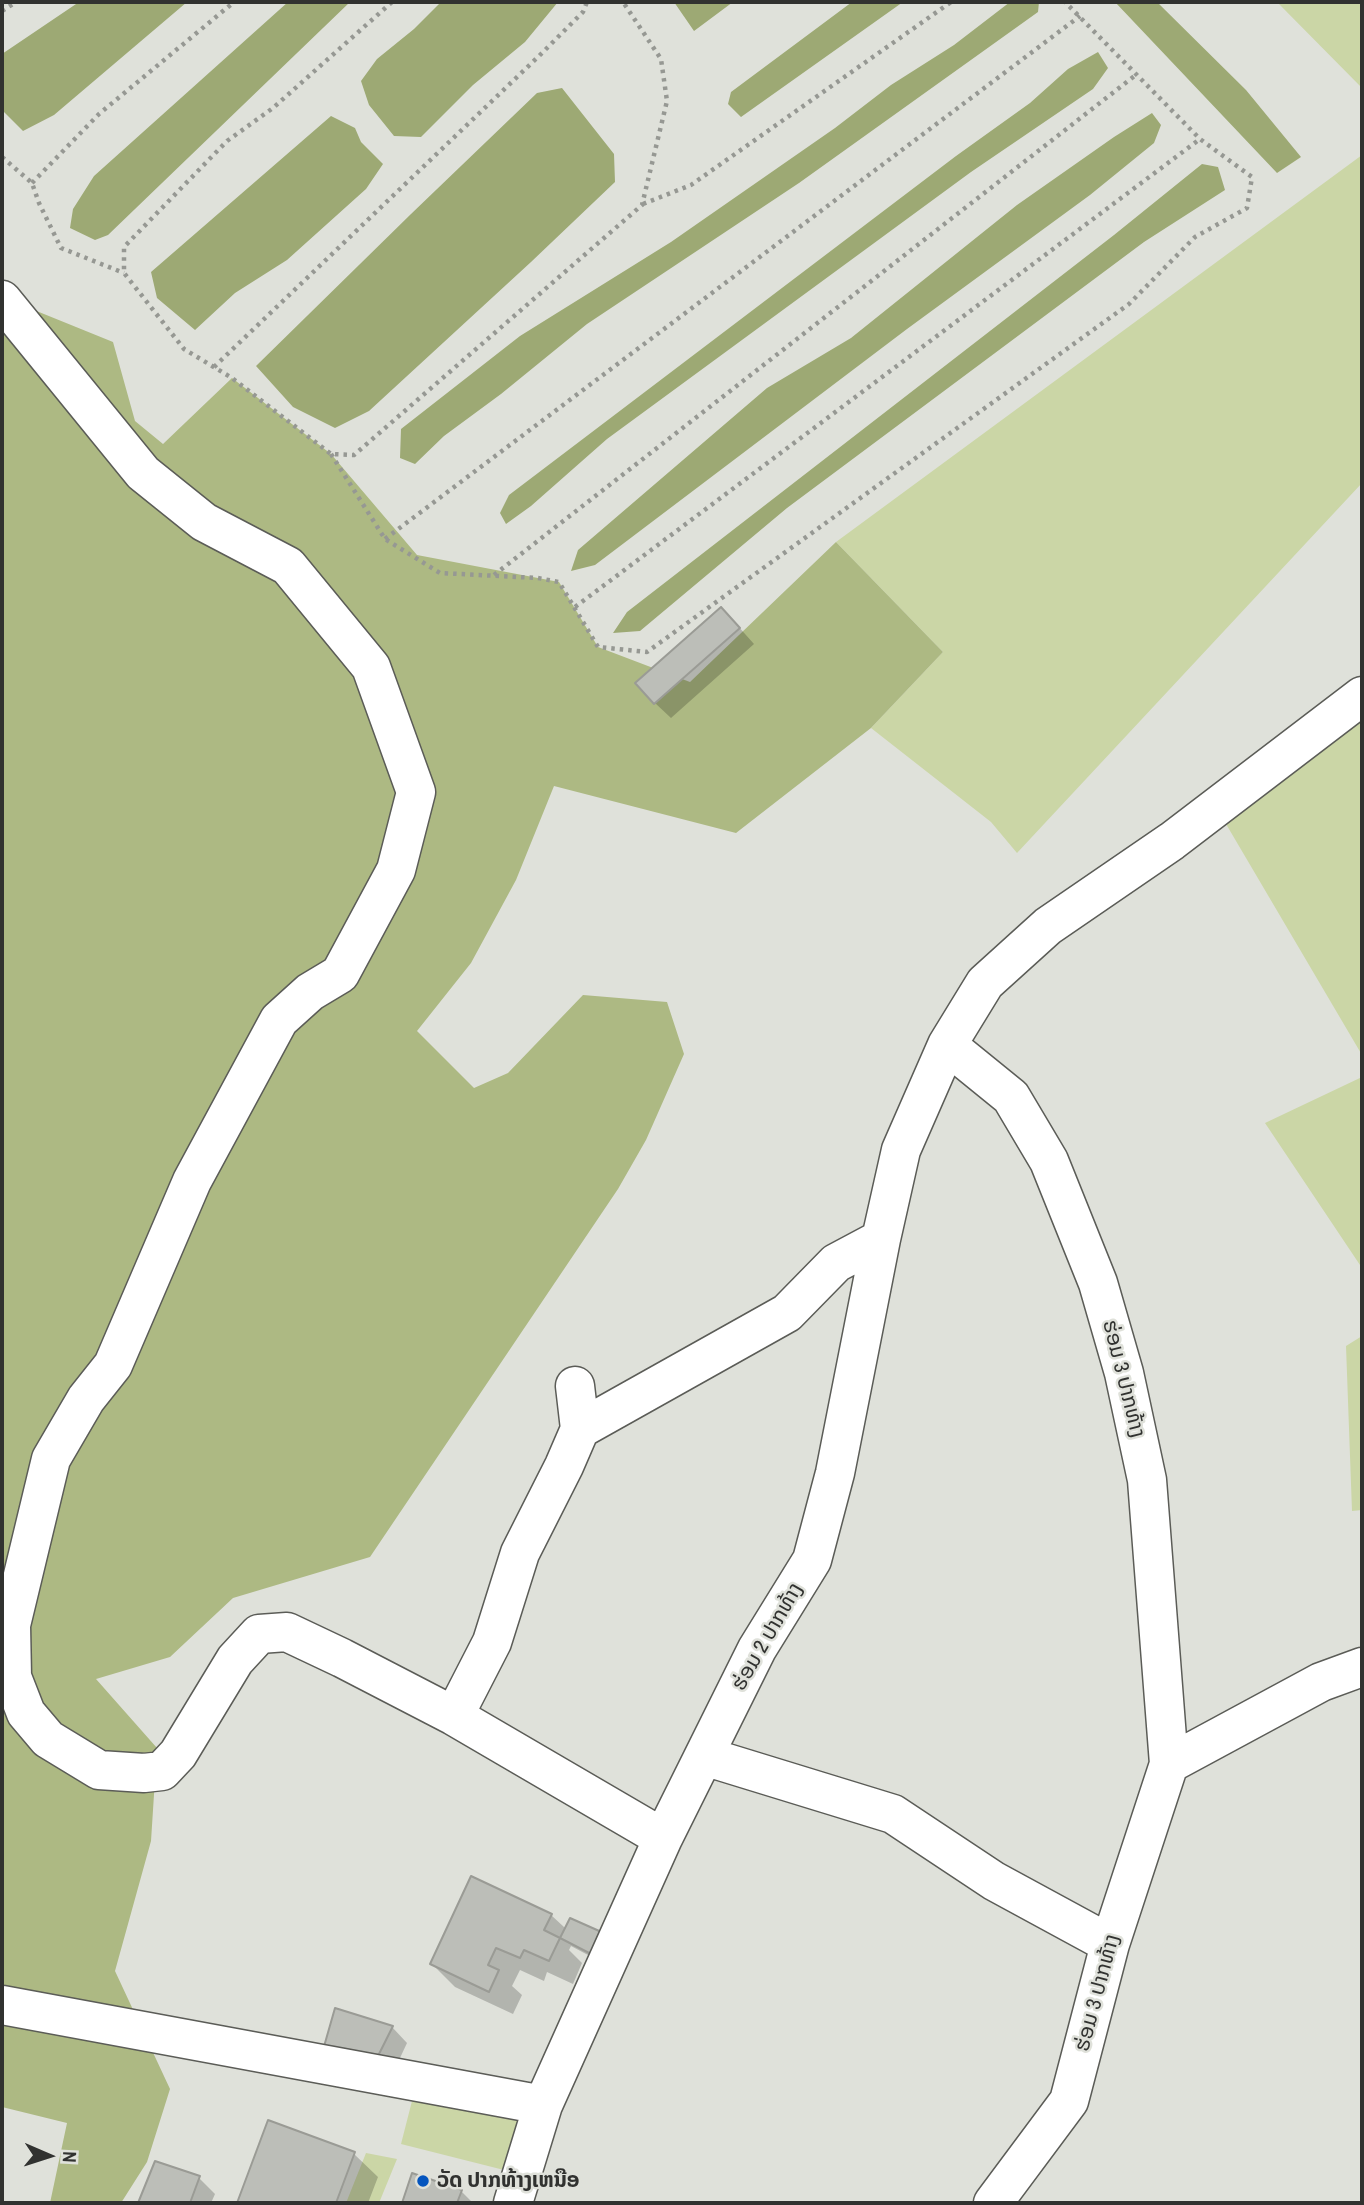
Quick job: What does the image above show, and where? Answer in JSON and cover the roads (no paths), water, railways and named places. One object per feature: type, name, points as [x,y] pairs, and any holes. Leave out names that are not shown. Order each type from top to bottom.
[{"type":"street","points":[[2,300],[143,473],[204,522],[288,566],[372,667],[416,792],[396,870],[340,974],[310,992],[279,1020],[192,1181],[113,1365],[86,1399],[51,1459],[11,1625],[12,1677],[26,1713],[48,1740],[99,1770],[144,1773],[162,1771],[178,1754],[235,1660],[259,1634],[287,1632],[454,1716],[663,1838]]},
{"type":"street","name":"ຮ່ອມ 2 ປາກທ້າງ","points":[[513,2203],[543,2105],[663,1838],[757,1649],[812,1560],[835,1473],[901,1150],[947,1045],[985,983],[1048,926],[1172,841],[1362,696]]},
{"type":"street","name":"ຮ່ອມ 3 ປາກທ້າງ","points":[[947,1045],[1011,1097],[1049,1161],[1098,1283],[1125,1373],[1147,1480],[1169,1764],[1110,1944],[1069,2101],[993,2203]]},
{"type":"street","points":[[580,1429],[787,1313],[836,1263],[881,1239]]},
{"type":"street","points":[[454,1716],[492,1642],[520,1553],[580,1429],[575,1386]]},
{"type":"street","points":[[1169,1764],[1321,1682],[1362,1667]]},
{"type":"street","points":[[704,1756],[894,1814],[995,1881],[1110,1944]]},
{"type":"street","points":[[2,2005],[543,2105]]},
{"type":"place","name":"ວັດ ປາກທ້າງເຫນືອ","points":[[423,2181]]}]
